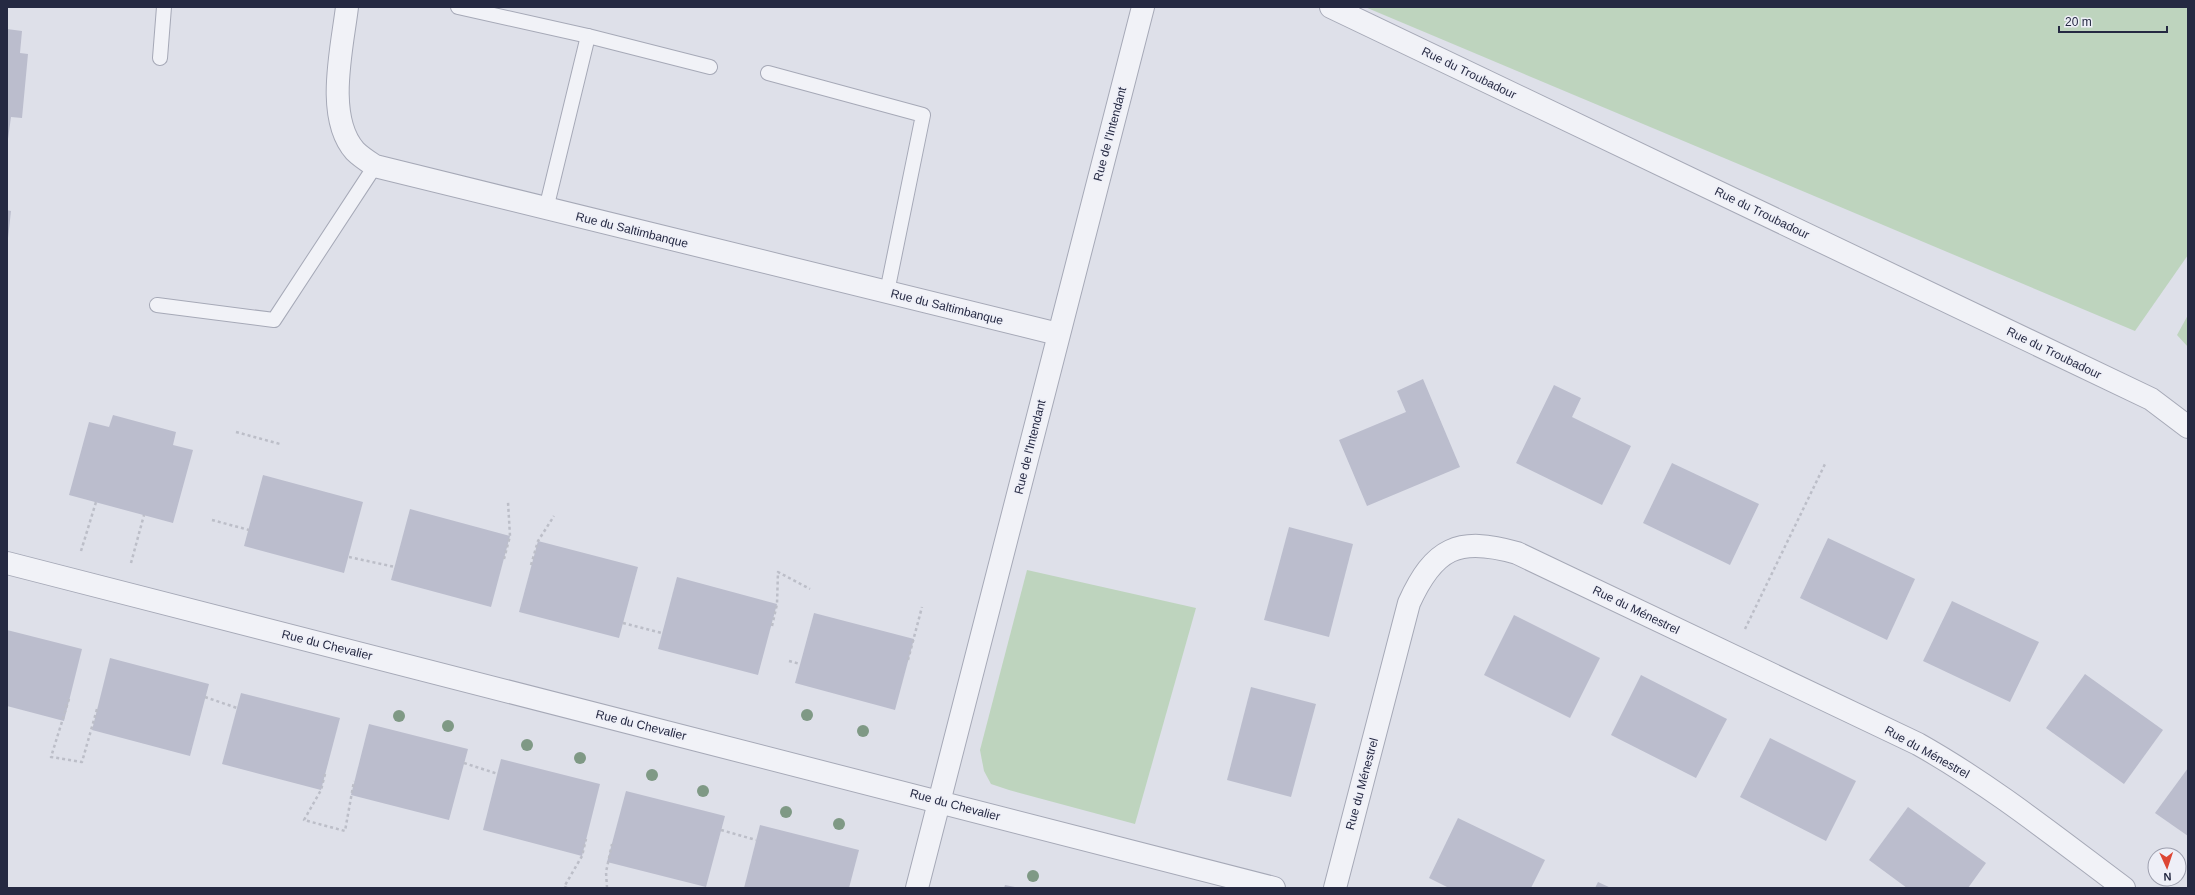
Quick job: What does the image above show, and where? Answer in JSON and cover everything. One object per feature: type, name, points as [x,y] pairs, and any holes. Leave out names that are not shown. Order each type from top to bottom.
[{"type":"street","name":"Rue du Saltimbanque","points":[[347,7],[337,100],[342,130],[356,152],[375,166],[1058,334]]},
{"type":"street","name":"Rue de l'Intendant","points":[[917,888],[994,595],[1058,334],[1143,7]]},
{"type":"street","name":"Rue du Troubadour","points":[[1331,7],[2151,400],[2188,427]]},
{"type":"street","name":"Rue du Ménestrel","points":[[1335,888],[1409,603],[1420,578],[1437,560],[1453,549],[1476,544],[1496,547],[1517,553],[1918,744],[1959,767],[1995,792],[2124,888]]},
{"type":"street","name":"Rue du Chevalier","points":[[7,563],[940,801],[1274,888]]},
{"type":"lane","points":[[160,58],[164,7]]},
{"type":"lane","points":[[458,7],[588,36],[710,67]]},
{"type":"lane","points":[[546,208],[588,36]]},
{"type":"lane","points":[[768,73],[923,115],[887,292]]},
{"type":"lane","points":[[157,305],[274,320],[375,166]]},
{"type":"path","points":[[236,432],[280,444]]},
{"type":"path","points":[[1745,630],[1825,464]]},
{"type":"path","points":[[73,580],[96,502]]},
{"type":"path","points":[[504,559],[510,536],[508,502]]},
{"type":"path","points":[[123,593],[144,515]]},
{"type":"path","points":[[531,565],[538,541],[554,516]]},
{"type":"path","points":[[212,520],[248,530]]},
{"type":"path","points":[[349,557],[395,567]]},
{"type":"path","points":[[772,626],[777,604],[778,572],[810,589]]},
{"type":"path","points":[[908,660],[922,607]]},
{"type":"path","points":[[623,623],[662,633]]},
{"type":"path","points":[[789,661],[800,664]]},
{"type":"path","points":[[206,698],[237,708]]},
{"type":"path","points":[[69,699],[51,757],[82,762],[97,709]]},
{"type":"path","points":[[464,763],[498,774]]},
{"type":"path","points":[[325,774],[321,790],[304,820],[345,831],[354,781]]},
{"type":"path","points":[[721,830],[756,840]]},
{"type":"path","points":[[567,888],[564,887],[582,856],[586,839]]},
{"type":"path","points":[[607,888],[606,872],[612,844]]},
{"type":"green space","points":[[1365,7],[2188,7],[2188,255],[2135,331]]},
{"type":"green space","points":[[2188,315],[2188,347],[2177,335]]},
{"type":"green space","points":[[1027,570],[1196,608],[1135,824],[991,784],[984,771],[980,750]]},
{"type":"building","points":[[7,29],[22,31],[20,53],[28,54],[22,118],[11,117],[8,139]]},
{"type":"building","points":[[7,210],[11,211],[8,238],[7,238]]},
{"type":"building","points":[[1423,379],[1460,467],[1367,506],[1339,440],[1406,412],[1397,391]]},
{"type":"building","points":[[1554,385],[1581,398],[1572,417],[1631,446],[1602,505],[1516,463]]},
{"type":"building","points":[[113,415],[176,432],[173,445],[193,450],[173,523],[69,495],[89,422],[109,427]]},
{"type":"building","points":[[1672,463],[1759,504],[1730,565],[1643,523]]},
{"type":"building","points":[[263,475],[363,502],[344,573],[244,546]]},
{"type":"building","points":[[410,509],[510,536],[491,607],[391,580]]},
{"type":"building","points":[[1289,527],[1353,544],[1329,637],[1264,620]]},
{"type":"building","points":[[1828,538],[1915,579],[1887,640],[1800,598]]},
{"type":"building","points":[[538,541],[638,567],[619,638],[519,612]]},
{"type":"building","points":[[677,577],[777,604],[758,675],[658,649]]},
{"type":"building","points":[[1952,601],[2039,642],[2010,702],[1923,661]]},
{"type":"building","points":[[814,613],[914,639],[895,710],[795,683]]},
{"type":"building","points":[[1514,615],[1600,658],[1570,718],[1484,675]]},
{"type":"building","points":[[7,630],[82,649],[64,721],[7,706]]},
{"type":"building","points":[[110,658],[209,684],[190,756],[92,730]]},
{"type":"building","points":[[2085,674],[2163,730],[2124,784],[2046,728]]},
{"type":"building","points":[[1641,675],[1727,719],[1696,778],[1611,735]]},
{"type":"building","points":[[1251,687],[1316,704],[1291,797],[1227,780]]},
{"type":"building","points":[[241,693],[340,718],[321,790],[222,764]]},
{"type":"building","points":[[369,724],[468,749],[449,820],[351,795]]},
{"type":"building","points":[[1770,738],[1856,781],[1826,841],[1740,797]]},
{"type":"building","points":[[501,759],[600,784],[582,856],[483,830]]},
{"type":"building","points":[[2188,768],[2188,836],[2155,813]]},
{"type":"building","points":[[626,791],[725,816],[706,887],[607,862]]},
{"type":"building","points":[[1908,807],[1986,863],[1968,888],[1907,888],[1869,860]]},
{"type":"building","points":[[1458,818],[1545,860],[1531,888],[1449,888],[1429,878]]},
{"type":"building","points":[[760,825],[859,850],[849,888],[744,888]]},
{"type":"building","points":[[1598,882],[1611,888],[1595,888]]},
{"type":"building","points":[[1005,885],[1015,887],[1015,888],[1004,888]]}]
